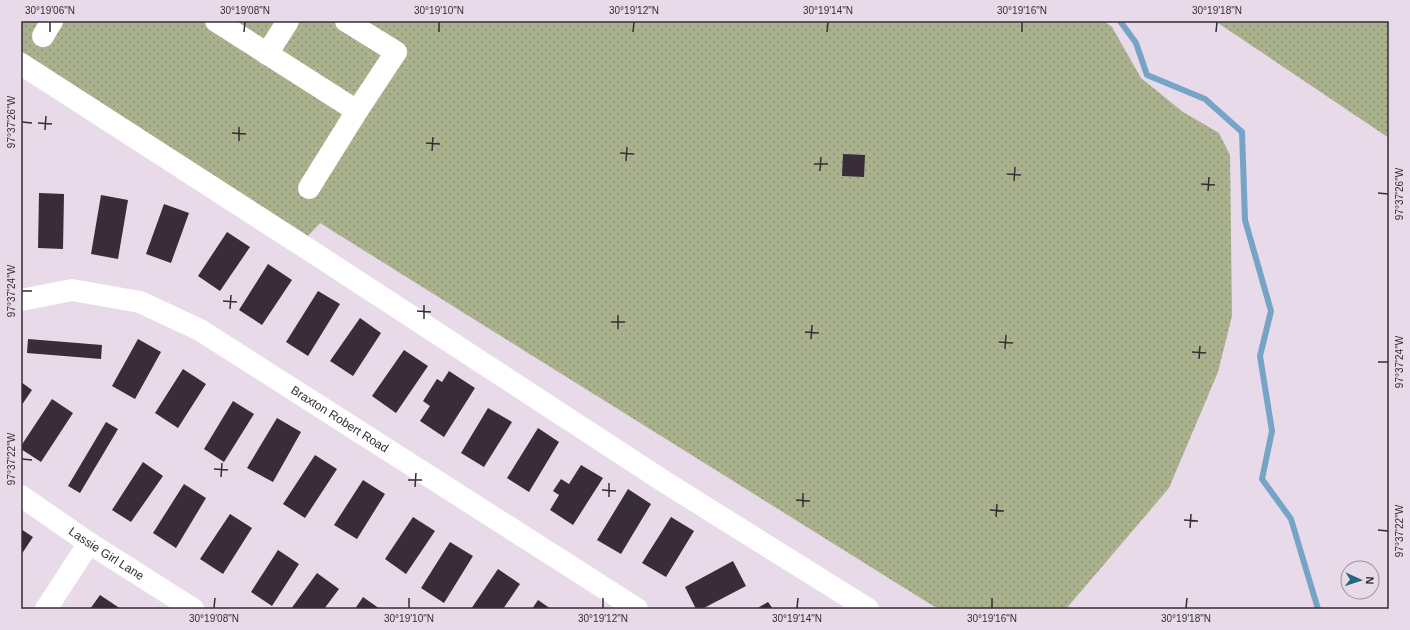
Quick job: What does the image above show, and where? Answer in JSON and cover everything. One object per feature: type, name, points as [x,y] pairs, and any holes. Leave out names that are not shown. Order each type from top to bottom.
[{"type":"street","points":[[216,21],[357,111]]},
{"type":"street","points":[[267,54],[288,21]]},
{"type":"street","points":[[309,188],[396,52],[346,21]]},
{"type":"street","points":[[21,64],[381,296],[668,484],[868,609]]},
{"type":"street","name":"Braxton Robert Road","points":[[21,300],[72,290],[140,302],[200,330],[637,609]]},
{"type":"street","name":"Lassie Girl Lane","points":[[21,496],[88,543],[193,609]]},
{"type":"street","points":[[46,609],[88,543]]},
{"type":"green space","points":[[21,21],[1104,21],[1112,27],[1141,78],[1183,112],[1219,133],[1230,155],[1232,316],[1218,372],[1169,488],[1066,609],[939,609],[320,223],[308,236],[21,51]]},
{"type":"green space","points":[[1215,21],[1389,21],[1389,138]]},
{"type":"building","points":[[843,154],[865,155],[864,177],[842,176]]},
{"type":"building","points":[[39,193],[64,194],[63,249],[38,248]]},
{"type":"building","points":[[101,195],[128,200],[118,259],[91,254]]},
{"type":"building","points":[[164,204],[189,213],[171,263],[146,254]]},
{"type":"building","points":[[227,232],[250,247],[220,291],[198,276]]},
{"type":"building","points":[[268,264],[292,280],[262,325],[239,310]]},
{"type":"building","points":[[318,291],[340,304],[308,356],[286,342]]},
{"type":"building","points":[[360,318],[381,333],[353,376],[330,361]]},
{"type":"building","points":[[28,339],[102,345],[101,359],[27,353]]},
{"type":"building","points":[[138,339],[161,352],[135,399],[112,386]]},
{"type":"building","points":[[404,350],[428,366],[396,413],[372,396]]},
{"type":"building","points":[[183,369],[206,384],[178,428],[155,413]]},
{"type":"building","points":[[449,371],[475,388],[444,437],[420,421],[430,406],[423,401],[437,379],[442,382]]},
{"type":"building","points":[[21,382],[32,390],[21,406]]},
{"type":"building","points":[[52,399],[73,413],[41,462],[21,449],[21,446]]},
{"type":"building","points":[[233,401],[254,414],[224,462],[204,449]]},
{"type":"building","points":[[488,408],[512,422],[484,467],[461,453]]},
{"type":"building","points":[[277,418],[301,432],[273,482],[247,468]]},
{"type":"building","points":[[106,422],[118,429],[80,493],[68,486]]},
{"type":"building","points":[[538,428],[559,442],[529,492],[507,478]]},
{"type":"building","points":[[315,455],[337,469],[305,518],[283,504]]},
{"type":"building","points":[[143,462],[163,476],[131,522],[112,510]]},
{"type":"building","points":[[581,465],[603,478],[573,525],[550,510],[559,495],[553,491],[561,479],[569,484]]},
{"type":"building","points":[[363,480],[385,494],[357,539],[334,525]]},
{"type":"building","points":[[184,484],[206,498],[176,548],[153,533]]},
{"type":"building","points":[[628,489],[651,504],[621,554],[597,540]]},
{"type":"building","points":[[230,514],[252,528],[223,574],[200,559]]},
{"type":"building","points":[[413,517],[435,531],[406,574],[385,559]]},
{"type":"building","points":[[671,517],[694,531],[666,577],[642,563]]},
{"type":"building","points":[[21,529],[33,537],[21,555]]},
{"type":"building","points":[[450,542],[473,556],[444,603],[421,588]]},
{"type":"building","points":[[278,550],[299,564],[272,606],[251,592]]},
{"type":"building","points":[[733,561],[746,586],[702,609],[696,609],[685,587]]},
{"type":"building","points":[[498,569],[520,584],[503,609],[471,609]]},
{"type":"building","points":[[317,573],[339,589],[324,609],[291,609]]},
{"type":"building","points":[[100,595],[121,609],[90,609]]},
{"type":"building","points":[[363,597],[380,609],[355,609]]},
{"type":"building","points":[[538,600],[551,609],[532,609]]},
{"type":"building","points":[[768,602],[773,609],[756,609]]},
{"type":"waterway","points":[[1120,21],[1136,43],[1147,75],[1205,99],[1242,132],[1245,220],[1271,311],[1260,356],[1272,431],[1262,479],[1291,519],[1318,609]]}]
